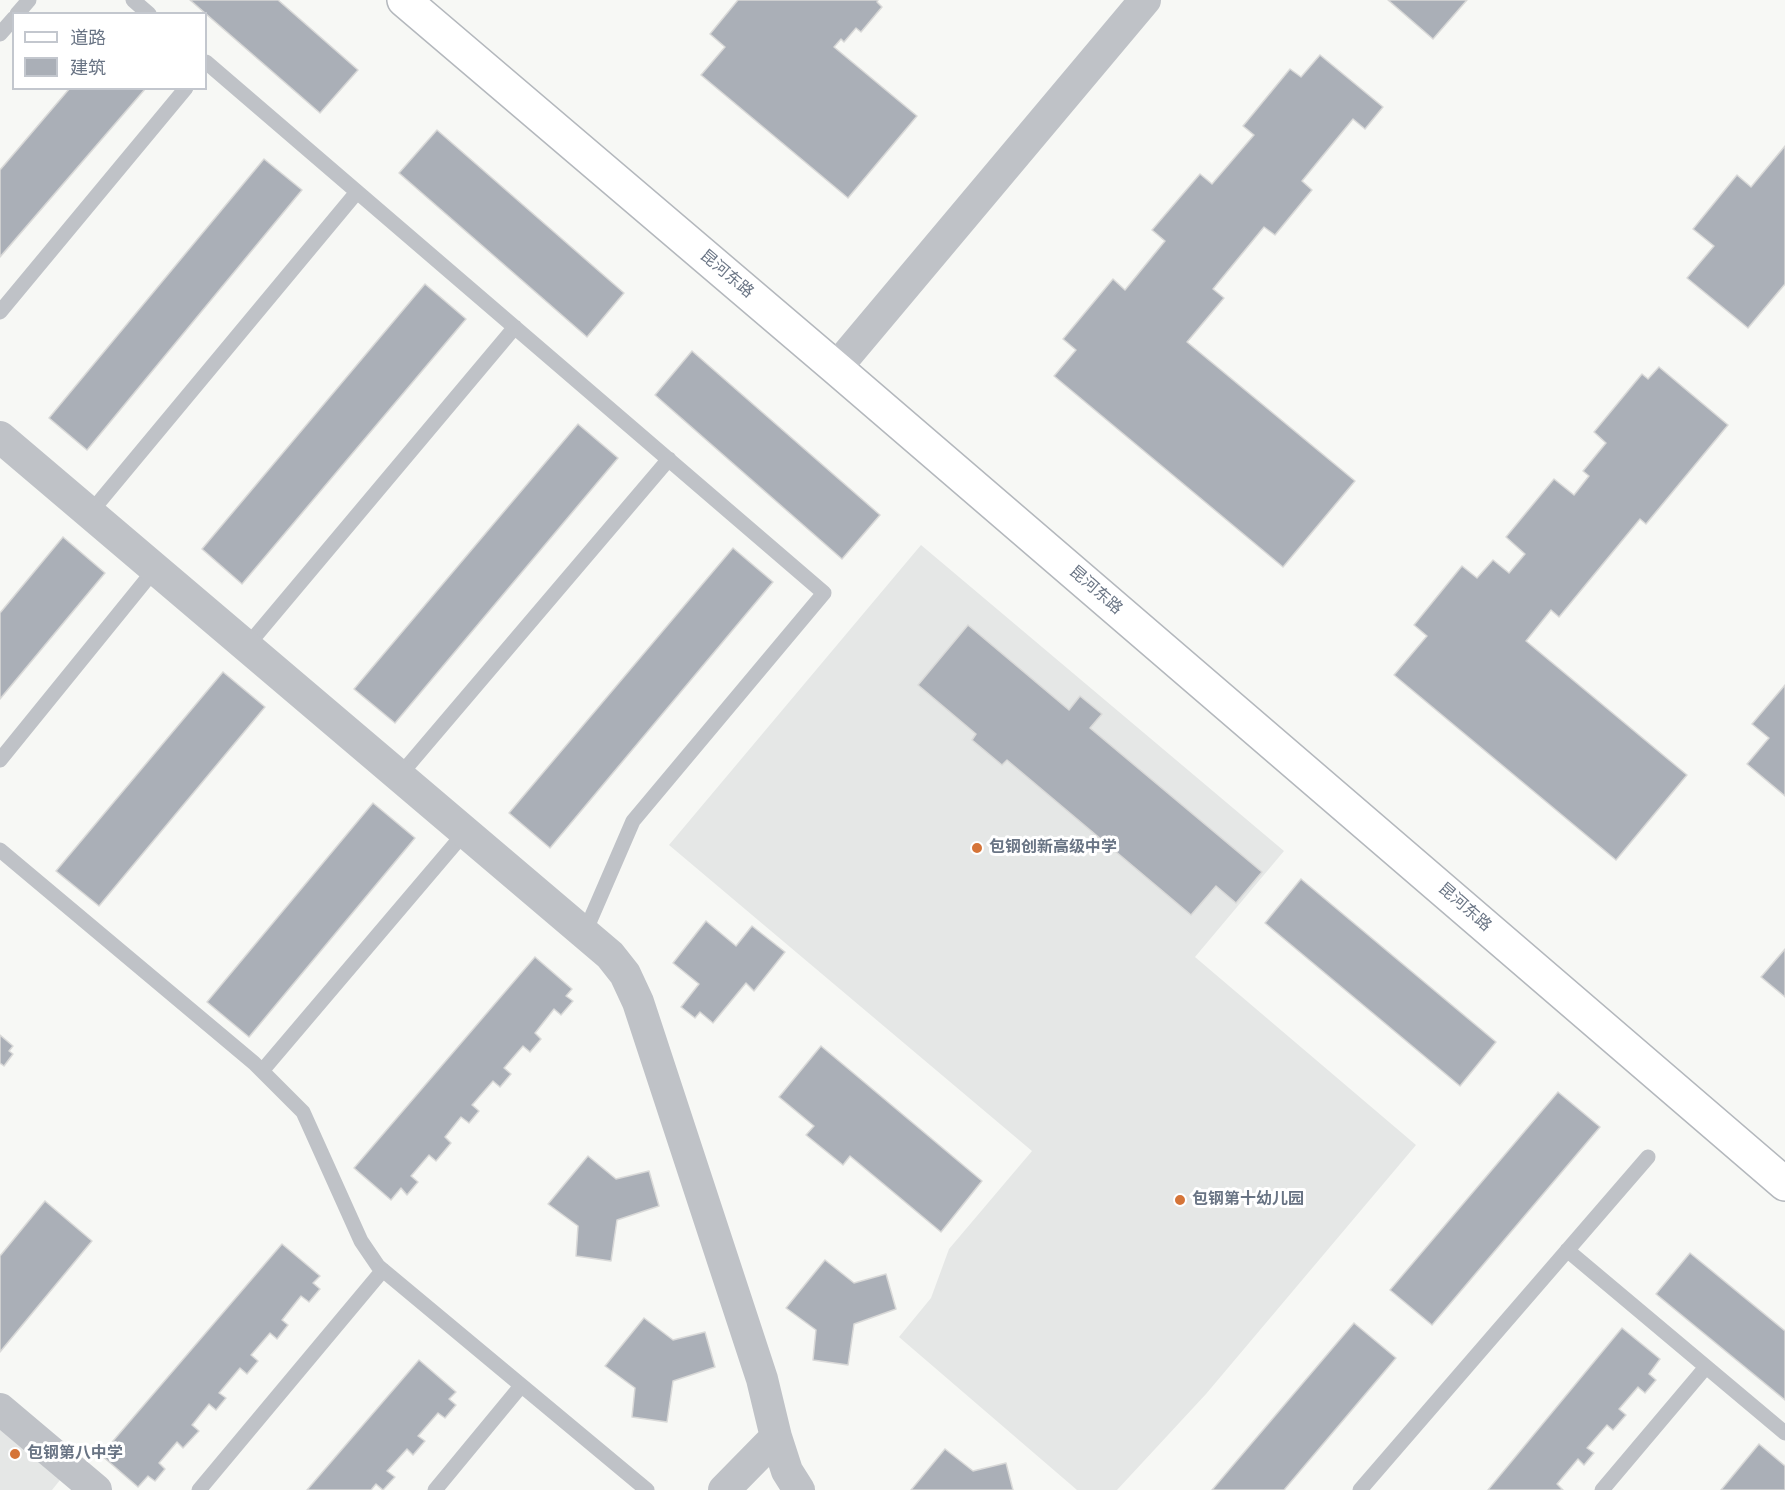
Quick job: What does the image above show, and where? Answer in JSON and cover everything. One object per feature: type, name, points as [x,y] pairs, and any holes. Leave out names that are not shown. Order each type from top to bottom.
[{"type":"street","name":"昆河东路","points":[[404,0],[836,368],[1785,1184]]},
{"type":"street","points":[[836,368],[1145,0]]},
{"type":"street","points":[[0,437],[585,932],[610,955],[625,974],[638,1002],[762,1379],[787,1471],[799,1490]]},
{"type":"street","points":[[0,1409],[96,1490]]},
{"type":"street","points":[[724,1490],[776,1437]]},
{"type":"lane","points":[[19,12],[29,0]]},
{"type":"lane","points":[[133,0],[147,12]]},
{"type":"lane","points":[[0,34],[12,20]]},
{"type":"lane","points":[[207,64],[824,593],[633,821],[585,932]]},
{"type":"lane","points":[[0,312],[184,90]]},
{"type":"lane","points":[[90,513],[357,192]]},
{"type":"lane","points":[[247,646],[515,327]]},
{"type":"lane","points":[[400,775],[669,459]]},
{"type":"lane","points":[[0,760],[156,569]]},
{"type":"lane","points":[[262,1071],[466,831]]},
{"type":"lane","points":[[0,850],[262,1071],[303,1112],[362,1241],[378,1266],[647,1490]]},
{"type":"lane","points":[[1360,1490],[1647,1157]]},
{"type":"lane","points":[[1567,1250],[1785,1433]]},
{"type":"lane","points":[[199,1490],[383,1270]]},
{"type":"lane","points":[[1602,1490],[1706,1367]]},
{"type":"lane","points":[[435,1490],[521,1386]]},
{"type":"shaded area","points":[[921,545],[1284,851],[1195,957],[1416,1145],[1206,1394],[1117,1490],[1077,1490],[899,1337],[931,1298],[949,1249],[1032,1151],[669,845]]},
{"type":"shaded area","name":"包钢第八中学","points":[[0,1428],[60,1480],[52,1490],[0,1490]]},
{"type":"building","points":[[190,0],[278,0],[358,70],[320,113],[207,15],[207,12],[204,12]]},
{"type":"building","points":[[738,0],[878,0],[877,2],[882,7],[861,32],[856,28],[844,42],[841,39],[834,47],[917,116],[848,198],[701,75],[725,47],[710,34]]},
{"type":"building","points":[[1388,0],[1467,0],[1433,39]]},
{"type":"building","points":[[1320,55],[1383,107],[1365,129],[1353,119],[1302,181],[1312,190],[1275,235],[1264,227],[1213,289],[1224,298],[1187,342],[1355,481],[1283,567],[1054,376],[1076,350],[1063,339],[1113,279],[1125,290],[1165,241],[1152,230],[1200,174],[1212,184],[1254,135],[1243,126],[1290,69],[1301,77]]},
{"type":"building","points":[[68,90],[144,90],[0,257],[0,170]]},
{"type":"building","points":[[437,130],[624,293],[587,337],[399,173]]},
{"type":"building","points":[[1785,146],[1785,284],[1748,328],[1687,278],[1714,246],[1693,229],[1737,175],[1751,187]]},
{"type":"building","points":[[264,159],[302,190],[87,450],[49,418]]},
{"type":"building","points":[[425,284],[466,319],[242,584],[202,549]]},
{"type":"building","points":[[692,351],[880,515],[842,559],[655,395]]},
{"type":"building","points":[[1659,367],[1728,425],[1646,524],[1640,519],[1559,617],[1551,610],[1526,641],[1687,775],[1616,860],[1394,675],[1427,636],[1414,625],[1462,566],[1477,578],[1493,560],[1509,573],[1525,554],[1506,537],[1554,479],[1574,495],[1589,476],[1583,471],[1606,443],[1594,432],[1642,374],[1648,379]]},
{"type":"building","points":[[578,424],[618,458],[395,723],[354,689]]},
{"type":"building","points":[[63,537],[105,573],[0,699],[0,613]]},
{"type":"building","points":[[733,548],[773,582],[550,848],[509,813]]},
{"type":"building","points":[[968,625],[1069,710],[1080,696],[1102,714],[1090,728],[1262,872],[1236,903],[1216,886],[1191,915],[1007,760],[1002,765],[972,740],[976,734],[918,685]]},
{"type":"building","points":[[223,672],[265,707],[99,906],[56,871]]},
{"type":"building","points":[[1785,685],[1785,796],[1747,764],[1769,738],[1752,724]]},
{"type":"building","points":[[373,803],[415,838],[249,1037],[207,1002]]},
{"type":"building","points":[[1301,879],[1496,1042],[1460,1086],[1265,923]]},
{"type":"building","points":[[706,921],[736,946],[752,926],[785,952],[754,991],[746,983],[713,1023],[700,1012],[695,1018],[681,1007],[699,984],[673,963]]},
{"type":"building","points":[[1785,949],[1785,997],[1761,977]]},
{"type":"building","points":[[535,957],[572,989],[566,996],[573,1001],[561,1015],[554,1009],[535,1033],[541,1039],[530,1052],[523,1046],[504,1068],[511,1074],[500,1087],[493,1081],[472,1105],[479,1111],[469,1123],[461,1117],[445,1137],[451,1143],[436,1161],[429,1155],[411,1176],[418,1182],[407,1195],[401,1188],[391,1200],[354,1168]]},
{"type":"building","points":[[0,1035],[13,1046],[9,1051],[13,1054],[4,1066],[0,1063]]},
{"type":"building","points":[[821,1046],[982,1181],[941,1232],[850,1156],[843,1165],[806,1135],[814,1126],[779,1097]]},
{"type":"building","points":[[1558,1092],[1600,1127],[1432,1325],[1390,1290]]},
{"type":"building","points":[[588,1156],[616,1179],[649,1171],[659,1206],[617,1220],[611,1261],[576,1256],[578,1226],[548,1204]]},
{"type":"building","points":[[45,1201],[92,1241],[0,1352],[0,1256]]},
{"type":"building","points":[[282,1244],[320,1276],[313,1283],[320,1289],[309,1302],[301,1296],[282,1320],[288,1325],[277,1339],[270,1333],[251,1355],[258,1361],[247,1374],[240,1368],[219,1393],[226,1398],[216,1410],[209,1404],[192,1425],[199,1431],[183,1448],[177,1442],[159,1463],[165,1469],[155,1481],[148,1476],[138,1487],[101,1455]]},
{"type":"building","points":[[1690,1253],[1785,1331],[1785,1400],[1656,1294]]},
{"type":"building","points":[[825,1260],[854,1283],[886,1274],[896,1309],[854,1324],[848,1365],[813,1360],[816,1330],[786,1308]]},
{"type":"building","points":[[644,1318],[673,1340],[705,1332],[715,1367],[673,1381],[667,1422],[632,1417],[635,1388],[605,1366]]},
{"type":"building","points":[[1354,1323],[1396,1358],[1284,1490],[1212,1490]]},
{"type":"building","points":[[1622,1328],[1660,1359],[1649,1374],[1656,1380],[1645,1393],[1638,1387],[1619,1409],[1626,1415],[1613,1430],[1607,1425],[1587,1448],[1594,1453],[1584,1465],[1578,1459],[1557,1484],[1563,1490],[1488,1490]]},
{"type":"building","points":[[419,1360],[456,1392],[449,1399],[456,1405],[445,1418],[438,1413],[418,1436],[425,1441],[413,1455],[407,1449],[387,1471],[395,1477],[383,1490],[376,1484],[371,1490],[307,1490]]},
{"type":"building","points":[[1759,1444],[1785,1466],[1785,1490],[1721,1490]]},
{"type":"building","points":[[945,1449],[973,1471],[1006,1463],[1013,1490],[911,1490]]},
{"type":"place","name":"包钢创新高级中学","points":[[977,848]]},
{"type":"place","name":"包钢第十幼儿园","points":[[1180,1200]]},
{"type":"place","name":"包钢第八中学","points":[[15,1454]]}]
